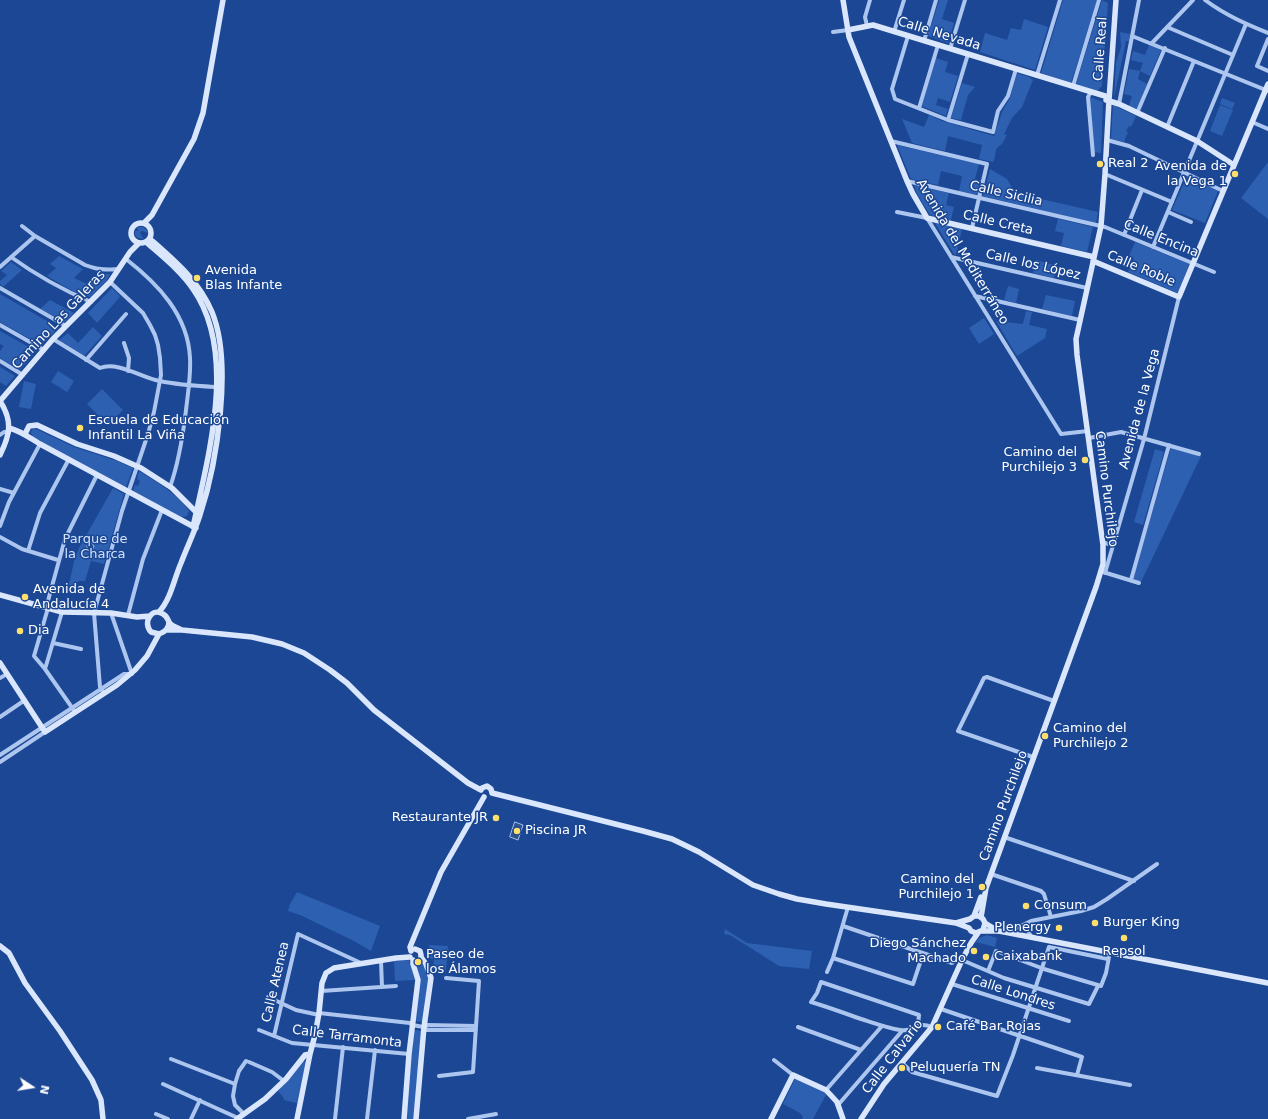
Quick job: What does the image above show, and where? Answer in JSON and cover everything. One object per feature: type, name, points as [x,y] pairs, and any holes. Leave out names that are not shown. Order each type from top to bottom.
[{"type":"street","points":[[144,223],[152,215],[194,139],[203,113],[223,0]]},
{"type":"street","name":"Avenida del Mediterráneo","points":[[843,0],[849,37],[913,194],[1061,434],[1088,431]]},
{"type":"street","points":[[867,26],[865,17],[870,0]]},
{"type":"street","points":[[894,32],[904,0]]},
{"type":"street","points":[[924,41],[936,0]]},
{"type":"street","points":[[950,49],[965,0]]},
{"type":"street","points":[[1037,75],[1060,0]]},
{"type":"street","points":[[1073,86],[1099,0]]},
{"type":"street","name":"Calle Real","points":[[1109,100],[1114,0]]},
{"type":"street","points":[[1119,104],[1139,0]]},
{"type":"street","points":[[1152,43],[1193,0]]},
{"type":"street","points":[[1205,0],[1218,10],[1268,33]]},
{"type":"street","points":[[1153,247],[1246,24]]},
{"type":"street","name":"Calle Nevada","points":[[833,32],[873,25],[1037,75],[1044,81],[1064,85]]},
{"type":"street","points":[[1167,27],[1233,55]]},
{"type":"street","points":[[908,36],[892,88],[896,99],[948,120],[993,132],[998,111],[1008,96],[1016,69]]},
{"type":"street","points":[[1132,36],[1267,91]]},
{"type":"street","points":[[1268,40],[1257,66],[1268,71]]},
{"type":"street","points":[[919,108],[938,45]]},
{"type":"street","points":[[1137,112],[1164,48]]},
{"type":"street","points":[[948,120],[968,54]]},
{"type":"street","points":[[1168,127],[1194,61]]},
{"type":"street","points":[[1179,297],[1252,122],[1267,91],[1268,84]]},
{"type":"street","points":[[1064,85],[1073,86],[1137,112],[1197,141],[1234,166]]},
{"type":"street","points":[[1064,85],[1090,93]]},
{"type":"street","points":[[1090,93],[1088,97],[1093,155]]},
{"type":"street","name":"Camino Purchilejo","points":[[972,918],[986,888],[1033,757],[1103,572],[1105,545],[1077,355],[1076,339],[1101,226],[1109,100]]},
{"type":"street","points":[[1252,122],[1268,129]]},
{"type":"street","points":[[1107,140],[1129,146],[1223,191]]},
{"type":"street","points":[[891,141],[987,164],[972,228]]},
{"type":"street","points":[[1105,174],[1172,202]]},
{"type":"street","name":"Calle Sicilia","points":[[908,181],[1101,226]]},
{"type":"street","points":[[1124,235],[1142,190]]},
{"type":"street","name":"Calle Creta","points":[[897,212],[972,228],[1094,259]]},
{"type":"street","points":[[1168,212],[1191,222]]},
{"type":"street","points":[[150,227],[144,223],[139,223],[134,226],[131,232],[132,239],[139,243],[148,240],[152,233],[150,227],[152,215]]},
{"type":"street","points":[[22,226],[35,236],[94,269],[120,269]]},
{"type":"street","name":"Calle Encina","points":[[1101,226],[1105,226],[1214,272]]},
{"type":"street","points":[[0,268],[35,236]]},
{"type":"street","name":"Camino Las Galeras","points":[[130,252],[132,239]]},
{"type":"street","points":[[147,625],[147,620],[150,616],[155,612],[159,612],[164,606],[194,527],[196,511],[209,454],[214,419],[216,387],[215,342],[212,328],[201,302],[194,290],[178,271],[148,240]]},
{"type":"street","points":[[148,240],[181,266],[200,288],[212,312],[219,337],[221,353],[219,415],[214,459],[207,492],[196,511],[192,516],[183,522]]},
{"type":"street","name":"Camino Las Galeras","points":[[0,401],[53,339],[110,282],[130,252],[139,243]]},
{"type":"street","points":[[11,257],[48,280],[91,302]]},
{"type":"street","name":"Calle los López","points":[[951,257],[1087,288]]},
{"type":"street","points":[[126,259],[144,273],[165,294],[176,310],[183,326],[189,349],[189,385],[181,443],[170,487]]},
{"type":"street","name":"Calle Roble","points":[[1094,259],[1179,297]]},
{"type":"street","points":[[102,691],[94,613],[113,540],[154,412],[160,381],[160,358],[155,335],[143,313],[110,282]]},
{"type":"street","points":[[0,288],[66,326]]},
{"type":"street","points":[[975,296],[1080,320]]},
{"type":"street","name":"Avenida de la Vega","points":[[1103,572],[1114,544],[1144,439],[1179,297]]},
{"type":"street","points":[[86,360],[126,314]]},
{"type":"street","points":[[0,325],[44,350]]},
{"type":"street","points":[[53,339],[100,368],[110,366],[160,381],[216,387]]},
{"type":"street","points":[[124,343],[129,358],[128,371]]},
{"type":"street","points":[[0,361],[23,375]]},
{"type":"street","points":[[0,401],[8,416],[9,430],[6,442],[0,455]]},
{"type":"street","points":[[25,434],[30,426],[37,425],[77,444],[114,456],[137,466],[170,487],[196,511]]},
{"type":"street","points":[[6,442],[0,436],[4,432],[16,430],[25,434],[40,444],[194,527]]},
{"type":"street","points":[[1089,438],[1121,432],[1199,454]]},
{"type":"street","points":[[0,526],[14,493],[40,444]]},
{"type":"street","points":[[1130,580],[1169,445]]},
{"type":"street","points":[[28,551],[40,513],[69,459]]},
{"type":"street","points":[[73,710],[46,669],[34,656],[58,560],[67,533],[97,475]]},
{"type":"street","points":[[0,489],[14,493]]},
{"type":"street","points":[[128,615],[142,559],[162,510]]},
{"type":"street","points":[[0,537],[28,551],[58,560]]},
{"type":"street","points":[[1105,545],[1114,544]]},
{"type":"street","points":[[1103,562],[1109,560]]},
{"type":"street","points":[[1103,572],[1139,583]]},
{"type":"street","points":[[0,595],[62,612],[111,613],[150,616]]},
{"type":"street","points":[[164,606],[165,615],[169,622],[182,630]]},
{"type":"street","points":[[46,669],[62,612]]},
{"type":"street","points":[[159,612],[165,615]]},
{"type":"street","points":[[111,613],[132,674]]},
{"type":"street","points":[[137,616],[144,621],[152,632],[159,634]]},
{"type":"street","points":[[166,630],[169,622]]},
{"type":"street","points":[[0,762],[73,710],[132,674],[143,663],[159,634],[166,630],[182,630],[252,637],[282,644],[304,653],[347,683],[374,710],[468,783],[481,790]]},
{"type":"street","points":[[152,632],[153,644]]},
{"type":"street","points":[[53,643],[81,649]]},
{"type":"street","points":[[0,663],[44,730]]},
{"type":"street","points":[[0,678],[7,674]]},
{"type":"street","points":[[1033,757],[958,731],[982,681],[987,677],[1054,701]]},
{"type":"street","points":[[0,717],[25,700]]},
{"type":"street","points":[[0,754],[44,730]]},
{"type":"street","points":[[481,790],[487,786],[492,793],[661,836],[686,845],[753,884],[797,899],[956,923],[980,932],[999,931]]},
{"type":"street","points":[[481,790],[482,796],[484,797]]},
{"type":"street","points":[[484,797],[489,797],[492,793]]},
{"type":"street","points":[[404,1119],[409,1054],[418,980],[410,947],[441,872],[484,797]]},
{"type":"street","points":[[1004,837],[1134,881]]},
{"type":"street","points":[[1007,933],[1031,921],[1094,907],[1157,864]]},
{"type":"street","points":[[991,874],[1041,891],[1044,894],[1050,917]]},
{"type":"street","name":"Camino Purchilejo","points":[[982,917],[986,888]]},
{"type":"street","points":[[828,972],[848,907]]},
{"type":"street","points":[[956,923],[976,916],[982,917],[985,923],[999,931],[1007,933],[1268,983]]},
{"type":"street","points":[[970,929],[968,922],[972,918]]},
{"type":"street","points":[[1031,921],[1028,931],[1032,938]]},
{"type":"street","points":[[980,932],[984,928],[985,923]]},
{"type":"street","points":[[842,926],[952,963],[956,960],[962,960],[1004,978],[1089,1004],[1106,973],[1110,952]]},
{"type":"street","name":"Calle Calvario","points":[[970,929],[971,943]]},
{"type":"street","name":"Calle Calvario","points":[[861,1119],[884,1084],[932,1027],[962,960],[971,943],[980,932]]},
{"type":"street","name":"Calle Atenea","points":[[274,1036],[298,934],[361,963]]},
{"type":"street","points":[[0,946],[9,953],[25,983],[60,1031],[92,1080],[101,1100],[103,1119]]},
{"type":"street","points":[[902,1064],[912,1072],[997,1096],[1036,988],[1049,947],[1108,959]]},
{"type":"street","points":[[1095,956],[1096,950]]},
{"type":"street","points":[[297,1119],[319,1014],[323,978],[330,970],[334,968],[396,958],[420,951],[421,957],[426,964],[431,978],[424,1027],[416,1119]]},
{"type":"street","points":[[988,971],[996,951],[1042,968],[1100,986]]},
{"type":"street","points":[[412,954],[417,960],[421,957]]},
{"type":"street","points":[[833,958],[913,984],[923,954]]},
{"type":"street","points":[[380,961],[382,987]]},
{"type":"street","points":[[952,963],[953,968],[958,970]]},
{"type":"street","points":[[440,1076],[473,1072],[479,981],[446,978]]},
{"type":"street","points":[[918,1025],[919,1015],[821,982],[817,993],[811,1002],[882,1026],[902,1031],[912,1030],[918,1025],[924,1024],[932,1027]]},
{"type":"street","name":"Calle Londres","points":[[952,984],[1069,1021]]},
{"type":"street","points":[[321,991],[396,986]]},
{"type":"street","points":[[268,997],[296,1010],[319,1014],[410,1023],[412,1025],[424,1027],[427,1025],[476,1028]]},
{"type":"street","points":[[941,1009],[1082,1057],[1077,1075]]},
{"type":"street","points":[[826,1090],[882,1026]]},
{"type":"street","points":[[798,1027],[861,1050]]},
{"type":"street","name":"Calle Tarramonta","points":[[259,1030],[292,1043],[316,1044],[409,1054]]},
{"type":"street","points":[[838,1105],[902,1031]]},
{"type":"street","points":[[335,1119],[343,1047]]},
{"type":"street","points":[[367,1119],[375,1050]]},
{"type":"street","points":[[163,1084],[238,1118],[265,1099],[283,1082],[306,1055],[310,1054]]},
{"type":"street","points":[[171,1059],[235,1084]]},
{"type":"street","points":[[774,1060],[793,1075],[826,1090],[837,1102],[843,1119]]},
{"type":"street","points":[[244,1114],[234,1105],[233,1096],[239,1072],[247,1061],[270,1071],[283,1082]]},
{"type":"street","points":[[1037,1068],[1130,1085]]},
{"type":"street","points":[[771,1119],[793,1075]]},
{"type":"street","points":[[192,1119],[200,1100]]},
{"type":"street","points":[[156,1114],[168,1119]]},
{"type":"street","points":[[468,1119],[483,1118],[496,1114]]},
{"type":"green space","points":[[939,0],[948,0],[942,19],[954,23],[948,43],[928,36]]},
{"type":"green space","points":[[1063,0],[1097,0],[1071,83],[1041,73]]},
{"type":"green space","points":[[1102,0],[1108,3],[1102,86],[1097,91],[1076,84]]},
{"type":"green space","points":[[1024,19],[1048,27],[1035,70],[980,52],[985,33],[1007,40],[1011,28],[1021,30]]},
{"type":"green space","points":[[1120,32],[1130,34],[1129,41],[1126,41],[1114,98],[1116,63],[1121,47]]},
{"type":"green space","points":[[1149,45],[1161,50],[1150,76],[1140,71],[1143,63],[1131,60],[1133,51],[1145,55]]},
{"type":"green space","points":[[936,58],[948,62],[945,72],[958,76],[950,102],[938,98],[936,105],[948,109],[946,116],[921,106]]},
{"type":"green space","points":[[1129,69],[1140,71],[1138,79],[1147,84],[1136,110],[1129,106],[1132,96],[1124,94]]},
{"type":"green space","points":[[1017,73],[1033,80],[1022,107],[1012,118],[1004,134],[1007,135],[1002,144],[996,149],[993,162],[979,159],[982,145],[948,136],[945,151],[912,143],[902,119],[924,127],[929,115],[942,121],[994,136],[1002,112],[1010,98]]},
{"type":"green space","points":[[962,83],[975,87],[968,95],[961,120],[951,118]]},
{"type":"green space","points":[[1090,97],[1103,102],[1101,153],[1094,152]]},
{"type":"green space","points":[[1222,98],[1235,103],[1232,109],[1220,104]]},
{"type":"green space","points":[[1113,105],[1136,116],[1131,127],[1129,126],[1126,131],[1128,132],[1124,142],[1111,139]]},
{"type":"green space","points":[[1220,105],[1233,110],[1222,136],[1210,131]]},
{"type":"green space","points":[[897,145],[979,164],[975,179],[981,180],[978,195],[959,191],[962,176],[941,171],[938,185],[911,179]]},
{"type":"green space","points":[[1268,162],[1268,219],[1241,198]]},
{"type":"green space","points":[[990,169],[1007,179],[1015,193],[1098,212],[1096,223],[983,196]]},
{"type":"green space","points":[[1187,176],[1218,191],[1205,223],[1172,210]]},
{"type":"green space","points":[[914,185],[949,193],[946,205],[954,207],[951,220],[930,215],[917,194]]},
{"type":"green space","points":[[1058,219],[1093,227],[1087,252],[1061,246],[1064,233],[1055,231]]},
{"type":"green space","points":[[935,223],[962,229],[956,255],[954,254]]},
{"type":"green space","points":[[138,227],[143,227],[147,230],[148,233],[142,231],[140,233],[144,239],[138,238],[135,235],[135,231],[138,231]]},
{"type":"green space","points":[[1135,242],[1189,264],[1178,293],[1128,272],[1134,258],[1129,256]]},
{"type":"green space","points":[[59,256],[83,269],[74,278],[87,284],[97,274],[110,274],[106,281],[90,297],[74,292],[47,276],[56,268],[50,264]]},
{"type":"green space","points":[[1036,260],[1057,266],[1054,278],[1033,273]]},
{"type":"green space","points":[[11,262],[22,270],[3,287],[0,284],[0,281],[7,275],[1,271]]},
{"type":"green space","points":[[1008,286],[1019,289],[1016,303],[1004,300]]},
{"type":"green space","points":[[112,288],[120,296],[97,323],[88,313]]},
{"type":"green space","points":[[0,294],[59,328],[41,345],[0,322]]},
{"type":"green space","points":[[1046,295],[1075,301],[1072,316],[1042,309]]},
{"type":"green space","points":[[50,300],[74,313],[65,322],[40,309]]},
{"type":"green space","points":[[1026,311],[1032,312],[1029,325],[1047,329],[1045,338],[1017,356],[996,321],[1023,324]]},
{"type":"green space","points":[[984,318],[994,334],[979,344],[969,328]]},
{"type":"green space","points":[[93,327],[102,336],[84,356],[59,340],[68,333],[78,343]]},
{"type":"green space","points":[[0,331],[36,351],[20,370],[0,358],[0,351],[4,346],[0,344]]},
{"type":"green space","points":[[0,367],[15,376],[6,386],[0,382]]},
{"type":"green space","points":[[58,371],[74,381],[67,392],[51,382]]},
{"type":"green space","points":[[24,381],[36,384],[31,409],[19,407]]},
{"type":"green space","points":[[102,389],[123,410],[110,423],[103,420],[87,404]]},
{"type":"green space","points":[[34,428],[74,447],[117,461],[133,468],[126,487],[33,437],[31,431]]},
{"type":"green space","points":[[1171,448],[1201,456],[1141,582],[1133,579]]},
{"type":"green space","points":[[1155,449],[1164,452],[1143,525],[1134,522]]},
{"type":"green space","points":[[139,471],[160,484],[179,499],[189,511],[187,516],[182,517],[133,491],[135,485],[138,486],[140,481],[137,479]]},
{"type":"green space","name":"Parque de la Charca","points":[[113,488],[124,494],[104,564],[91,561],[85,581],[78,581],[76,587],[69,585],[74,561],[79,548]]},
{"type":"green space","points":[[297,892],[380,926],[371,951],[352,940],[300,915],[288,911]]},
{"type":"green space","points":[[725,929],[747,943],[812,951],[809,969],[779,966],[730,935],[724,934]]},
{"type":"green space","points":[[987,935],[997,938],[995,947],[976,942],[979,938]]},
{"type":"green space","points":[[429,945],[448,946],[446,970],[433,969],[434,959],[428,958]]},
{"type":"green space","points":[[409,960],[415,980],[395,981],[394,961]]},
{"type":"green space","points":[[421,960],[428,973],[428,990],[423,1022],[415,1021],[419,980],[415,966],[416,962]]},
{"type":"green space","points":[[414,1030],[422,1031],[415,1119],[405,1119]]},
{"type":"green space","points":[[303,1061],[306,1062],[297,1103],[284,1100],[278,1091]]},
{"type":"green space","points":[[795,1079],[827,1093],[813,1119],[802,1119],[803,1117],[800,1113],[783,1104]]},
{"type":"shaded area","points":[[89,543],[92,543],[94,546],[91,552],[93,555],[92,557],[89,557],[90,552],[87,547]]},
{"type":"shaded area","name":"Piscina JR","points":[[515,822],[523,825],[518,840],[510,837]]},
{"type":"place","name":"Real 2","points":[[1100,164]]},
{"type":"place","name":"Avenida de la Vega 1","points":[[1235,174]]},
{"type":"place","name":"Avenida Blas Infante","points":[[197,278]]},
{"type":"place","name":"Escuela de Educación Infantil La Viña","points":[[80,428]]},
{"type":"place","name":"Camino del Purchilejo 3","points":[[1085,460]]},
{"type":"place","name":"Avenida de Andalucía 4","points":[[25,597]]},
{"type":"place","name":"Dia","points":[[20,631]]},
{"type":"place","name":"Camino del Purchilejo 2","points":[[1045,736]]},
{"type":"place","name":"Restaurante JR","points":[[496,818]]},
{"type":"place","name":"Piscina JR","points":[[517,831]]},
{"type":"place","name":"Camino del Purchilejo 1","points":[[982,887]]},
{"type":"place","name":"Consum","points":[[1026,906]]},
{"type":"place","name":"Burger King","points":[[1095,923]]},
{"type":"place","name":"Plenergy","points":[[1059,928]]},
{"type":"place","name":"Repsol","points":[[1124,938]]},
{"type":"place","name":"Diego Sánchez Machado","points":[[974,951]]},
{"type":"place","name":"Caixabank","points":[[986,957]]},
{"type":"place","name":"Paseo de los Álamos","points":[[418,962]]},
{"type":"place","name":"Café Bar Rojas","points":[[938,1027]]},
{"type":"place","name":"Peluquería TN","points":[[902,1068]]}]
